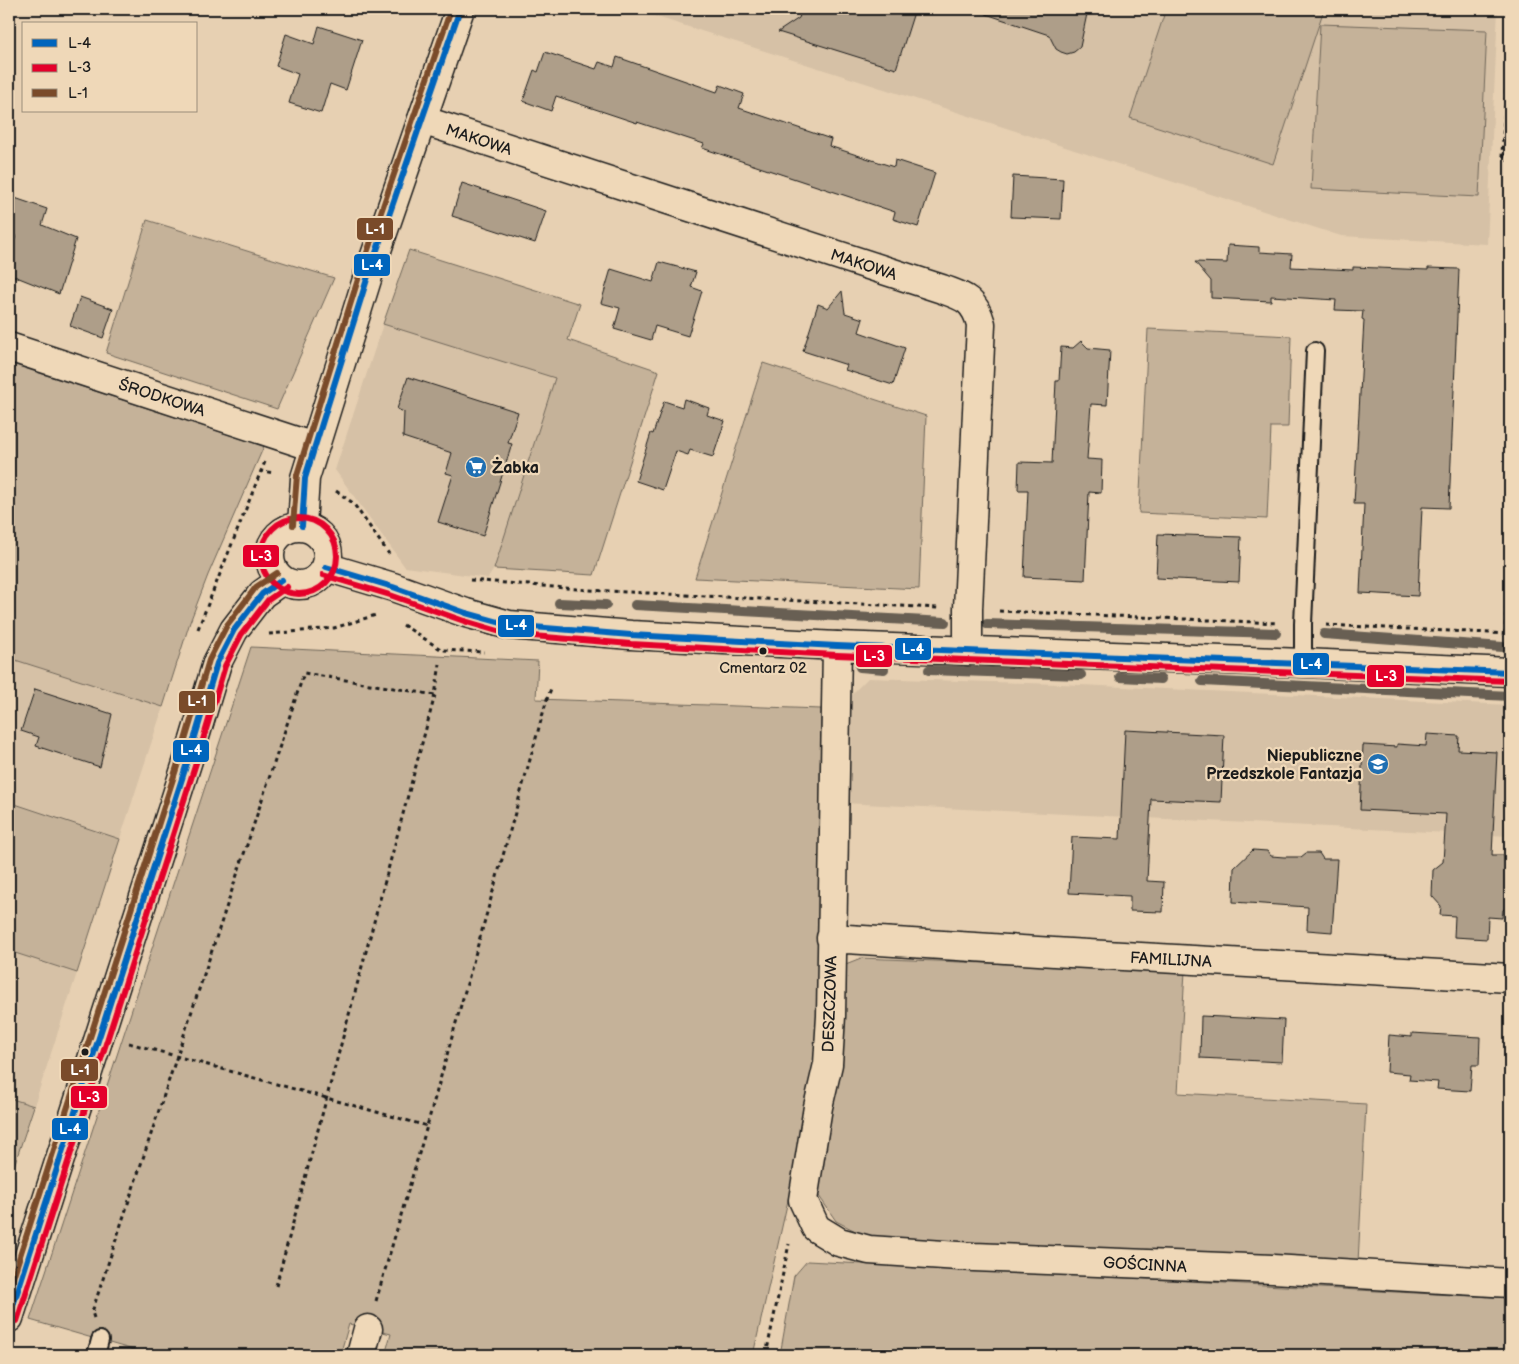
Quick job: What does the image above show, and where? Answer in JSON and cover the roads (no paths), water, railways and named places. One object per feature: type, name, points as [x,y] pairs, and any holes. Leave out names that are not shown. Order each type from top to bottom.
[{"type":"street","points":[[302,526],[305,478],[314,447],[368,276],[460,9]]},
{"type":"street","name":"MAKOWA","points":[[422,120],[942,289],[958,295],[973,304],[981,324],[968,651]]},
{"type":"street","name":"ŚRODKOWA","points":[[9,347],[314,447]]},
{"type":"street","points":[[302,526],[315,531],[324,541],[328,554],[326,567],[319,577],[308,584],[294,585],[282,580],[272,569],[269,553],[275,539],[286,528],[302,526]]},
{"type":"street","points":[[326,567],[392,587],[466,613],[509,625],[631,635],[837,646],[1510,672]]},
{"type":"street","points":[[9,1318],[16,1267],[101,1033],[217,663],[234,630],[262,594],[282,580]]},
{"type":"street","name":"DESZCZOWA","points":[[803,1200],[818,1108],[828,1064],[837,646]]},
{"type":"street","name":"FAMILIJNA","points":[[831,938],[1510,978]]},
{"type":"street","name":"GOŚCINNA","points":[[803,1200],[816,1228],[839,1242],[869,1250],[1510,1283]]},
{"type":"street","points":[[361,1355],[368,1329]]},
{"type":"lane","points":[[1303,663],[1302,624],[1315,351]]},
{"type":"waterway","points":[[559,603],[606,605]]},
{"type":"waterway","points":[[635,605],[945,622]]},
{"type":"waterway","points":[[987,624],[1276,633]]},
{"type":"waterway","points":[[1324,634],[1503,647]]},
{"type":"waterway","points":[[860,667],[884,669]]},
{"type":"waterway","points":[[929,670],[1081,675]]},
{"type":"waterway","points":[[1120,677],[1161,679]]},
{"type":"waterway","points":[[1202,681],[1510,696]]},
{"type":"place","name":"Żabka","points":[[476,467]]},
{"type":"place","name":"Cmentarz 02","points":[[763,651]]},
{"type":"place","name":"Niepubliczne Przedszkole Fantazja","points":[[1378,764]]}]
